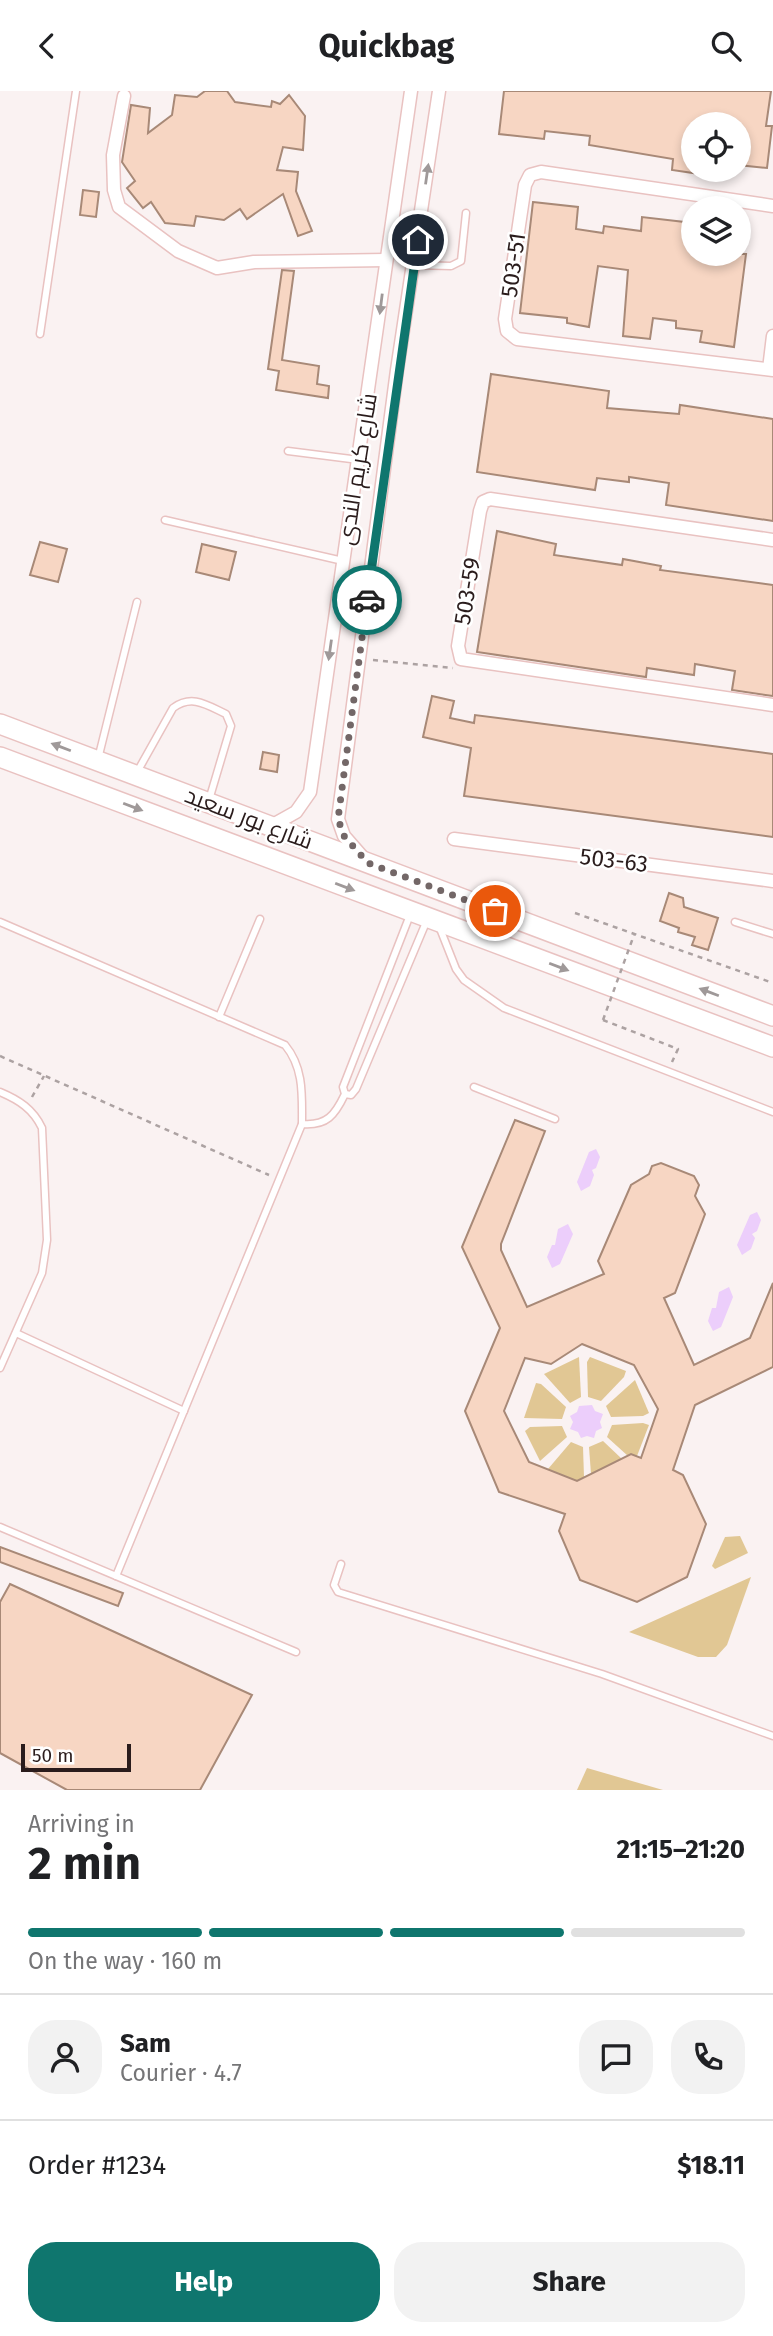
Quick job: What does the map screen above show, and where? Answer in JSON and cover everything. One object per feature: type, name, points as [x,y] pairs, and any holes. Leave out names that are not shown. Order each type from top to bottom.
[{"type":"main road","name":"شارع بور سعيد","points":[[0,724],[773,1016]]},
{"type":"main road","name":"شارع بور سعيد","points":[[0,757],[773,1047]]},
{"type":"street","name":"شارع كريم الندى","points":[[270,827],[296,812],[310,792],[411,91]]},
{"type":"street","name":"شارع كريم الندى","points":[[368,863],[344,836],[338,819],[397,370],[439,91]]},
{"type":"street","points":[[124,96],[113,155],[114,190],[119,207],[178,251],[217,268],[254,262],[386,260]]},
{"type":"street","name":"503-51","points":[[771,369],[517,339],[507,331],[505,319],[525,185],[530,175],[541,172],[773,206]]},
{"type":"street","points":[[771,369],[773,336]]},
{"type":"street","points":[[373,366],[397,370]]},
{"type":"street","name":"503-59","points":[[773,540],[490,499],[483,502],[480,510],[458,646],[461,659],[773,705]]},
{"type":"street","name":"503-63","points":[[454,839],[773,881]]},
{"type":"lane","points":[[40,334],[76,91]]},
{"type":"lane","points":[[414,265],[451,266],[461,261],[466,212]]},
{"type":"lane","points":[[288,451],[359,460]]},
{"type":"lane","points":[[165,520],[343,561]]},
{"type":"lane","points":[[98,761],[137,601]]},
{"type":"lane","points":[[135,775],[173,708],[183,701],[198,701],[226,714],[231,726],[208,803]]},
{"type":"lane","points":[[302,1124],[317,1125],[330,1120],[345,1094],[343,1087],[397,951],[425,917]]},
{"type":"lane","points":[[345,1094],[352,1095],[356,1089],[412,957],[425,917]]},
{"type":"lane","points":[[425,917],[464,980],[504,1008],[773,1112]]},
{"type":"lane","points":[[219,1017],[260,919]]},
{"type":"lane","points":[[0,922],[285,1045],[296,1058],[302,1086],[302,1124],[116,1576]]},
{"type":"lane","points":[[735,922],[773,934]]},
{"type":"lane","points":[[397,951],[412,957]]},
{"type":"lane","points":[[474,1087],[555,1119]]},
{"type":"lane","points":[[0,1092],[35,1114],[43,1128],[47,1240],[42,1273],[0,1368]]},
{"type":"lane","points":[[16,1333],[184,1411]]},
{"type":"lane","points":[[0,1527],[296,1652]]},
{"type":"lane","points":[[341,1564],[334,1585],[338,1592],[602,1674],[773,1736]]},
{"type":"path","points":[[359,659],[448,670],[461,659]]},
{"type":"path","points":[[575,913],[773,983]]},
{"type":"path","points":[[634,935],[603,1020],[678,1049],[668,1072]]},
{"type":"path","points":[[0,1056],[279,1179]]},
{"type":"path","points":[[26,1107],[44,1076]]},
{"type":"shaded area","points":[[596,1149],[600,1157],[596,1168],[592,1170],[594,1175],[590,1186],[581,1191],[577,1182],[589,1152]]},
{"type":"shaded area","points":[[757,1212],[761,1220],[757,1231],[752,1234],[755,1238],[751,1249],[742,1255],[737,1245],[750,1215]]},
{"type":"shaded area","points":[[568,1224],[573,1234],[560,1264],[552,1268],[547,1257],[552,1245],[555,1245],[558,1229]]},
{"type":"shaded area","points":[[729,1287],[733,1297],[721,1327],[713,1331],[708,1321],[712,1308],[716,1308],[719,1292]]},
{"type":"shaded area","points":[[579,1357],[581,1397],[570,1403],[544,1374]]},
{"type":"shaded area","points":[[590,1357],[626,1371],[624,1377],[601,1401],[588,1397],[587,1362]]},
{"type":"shaded area","points":[[635,1380],[649,1413],[643,1416],[611,1417],[606,1406]]},
{"type":"shaded area","points":[[536,1383],[541,1384],[566,1407],[562,1419],[524,1418]]},
{"type":"shaded area","points":[[592,1405],[595,1411],[603,1414],[600,1422],[602,1428],[596,1431],[594,1438],[581,1438],[578,1432],[570,1429],[573,1422],[570,1416],[577,1412],[579,1406]]},
{"type":"shaded area","points":[[612,1425],[649,1425],[637,1456],[628,1456],[607,1437]]},
{"type":"shaded area","points":[[562,1426],[567,1437],[540,1461],[525,1431],[530,1427]]},
{"type":"shaded area","points":[[603,1441],[622,1459],[591,1474],[589,1447]]},
{"type":"shaded area","points":[[571,1442],[583,1447],[584,1477],[577,1481],[548,1469]]},
{"type":"shaded area","points":[[740,1536],[748,1553],[715,1569],[712,1566],[725,1537]]},
{"type":"shaded area","points":[[751,1577],[727,1645],[716,1657],[698,1657],[629,1632]]},
{"type":"shaded area","points":[[587,1768],[663,1790],[577,1790]]},
{"type":"building","points":[[205,91],[227,91],[235,102],[271,107],[272,101],[280,104],[289,95],[305,116],[303,150],[283,147],[277,170],[298,172],[296,191],[312,231],[298,236],[283,194],[247,219],[240,209],[224,220],[196,216],[194,226],[165,223],[151,202],[143,208],[127,188],[135,181],[122,162],[131,105],[150,108],[148,133],[172,115],[175,95],[197,97]]},
{"type":"building","points":[[504,91],[771,91],[766,126],[772,126],[767,168],[751,166],[751,112],[681,112],[681,171],[672,170],[673,159],[589,145],[590,136],[545,131],[544,139],[499,134]]},
{"type":"building","points":[[83,190],[99,192],[96,217],[80,215]]},
{"type":"building","points":[[533,202],[578,207],[576,229],[603,233],[604,226],[641,231],[642,217],[681,222],[681,266],[744,266],[734,347],[700,342],[702,331],[676,328],[676,321],[653,318],[650,339],[623,336],[628,270],[598,266],[589,327],[567,323],[567,318],[520,313]]},
{"type":"building","points":[[282,270],[294,271],[282,360],[319,366],[317,384],[329,386],[328,398],[276,390],[279,371],[268,369]]},
{"type":"building","points":[[491,374],[609,391],[607,408],[679,414],[680,405],[773,419],[773,521],[666,505],[669,483],[629,477],[629,482],[597,478],[595,490],[477,472]]},
{"type":"building","points":[[497,531],[556,544],[554,555],[622,565],[623,559],[661,566],[660,570],[773,585],[773,696],[732,690],[735,671],[695,664],[694,675],[647,668],[646,677],[477,652]]},
{"type":"building","points":[[40,542],[67,549],[58,582],[30,575]]},
{"type":"building","points":[[202,544],[236,552],[229,580],[196,572]]},
{"type":"building","points":[[432,696],[454,701],[450,718],[474,723],[475,715],[773,754],[773,837],[464,796],[471,748],[423,737]]},
{"type":"building","points":[[263,752],[279,755],[277,772],[260,769]]},
{"type":"building","points":[[669,893],[683,898],[684,907],[718,918],[708,950],[692,945],[695,937],[678,932],[679,928],[660,921]]},
{"type":"building","points":[[515,1120],[545,1131],[501,1244],[501,1250],[527,1307],[604,1274],[598,1261],[631,1185],[649,1174],[652,1166],[661,1163],[694,1176],[699,1185],[695,1196],[705,1214],[675,1293],[664,1298],[694,1365],[750,1338],[773,1283],[773,1367],[695,1405],[673,1470],[683,1475],[706,1524],[687,1577],[637,1602],[580,1580],[559,1531],[565,1514],[499,1492],[465,1411],[500,1328],[462,1247]],"holes":[[[582,1344],[634,1365],[658,1409],[641,1458],[631,1454],[577,1481],[529,1462],[504,1411],[525,1358],[551,1364]]]},
{"type":"building","points":[[0,1547],[123,1593],[118,1606],[0,1562]]},
{"type":"building","points":[[10,1584],[252,1695],[200,1790],[67,1790],[0,1753],[0,1602]]},
{"type":"way so far","points":[[367,600],[338,819],[340,829],[368,863],[495,911]]},
{"type":"route","points":[[367,600],[397,370],[418,240]]}]
